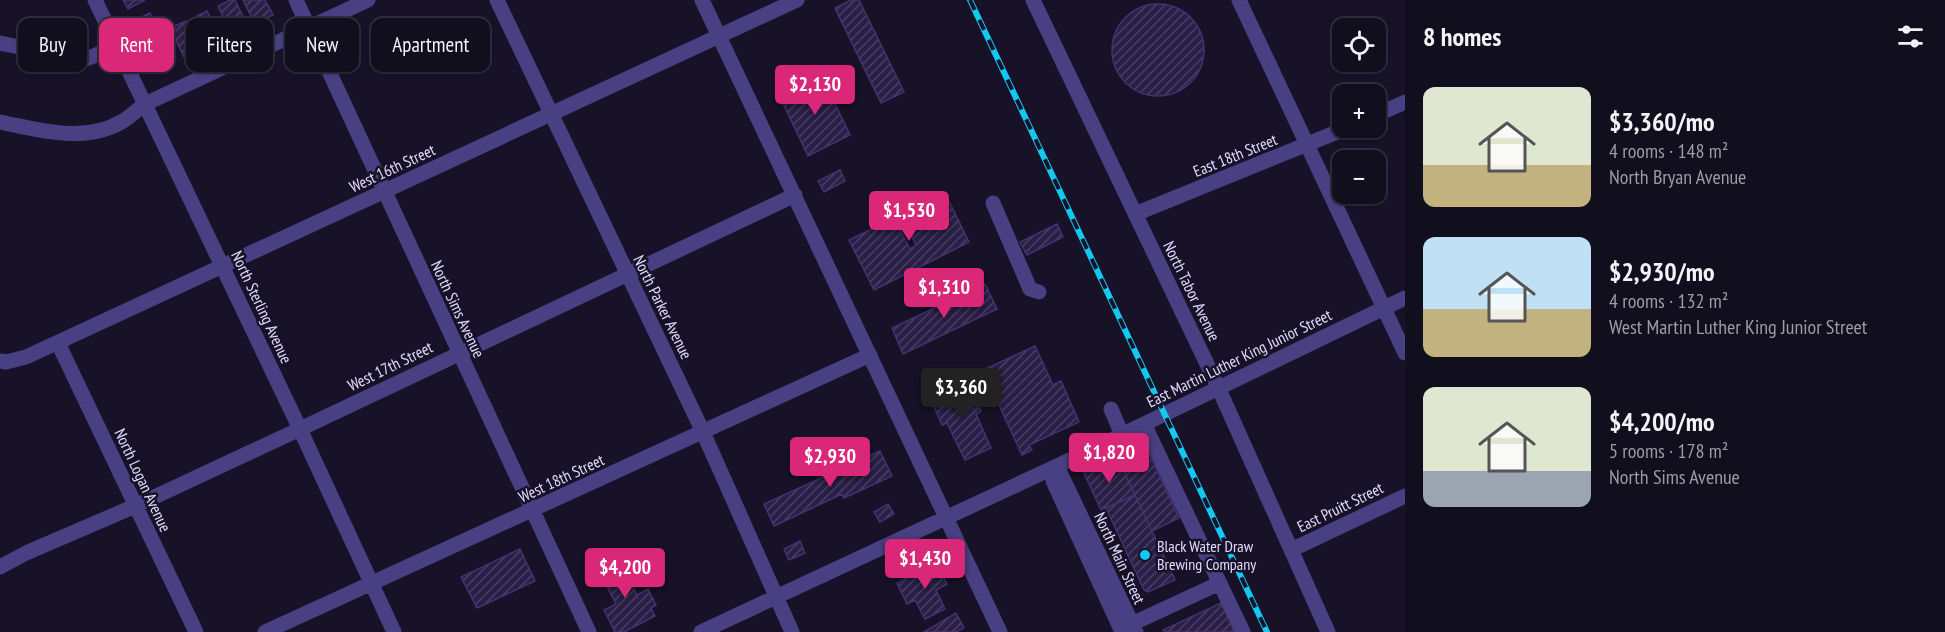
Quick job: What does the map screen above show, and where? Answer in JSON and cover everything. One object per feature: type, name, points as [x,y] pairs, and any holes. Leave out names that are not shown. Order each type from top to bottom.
[{"type":"street","name":"North Sterling Avenue","points":[[95,0],[103,18]]},
{"type":"street","name":"North Sims Avenue","points":[[296,0],[304,18]]},
{"type":"street","points":[[330,18],[368,0]]},
{"type":"street","name":"North Parker Avenue","points":[[497,0],[703,432],[792,632]]},
{"type":"street","points":[[702,0],[1000,632]]},
{"type":"street","name":"West 16th Street","points":[[0,361],[6,362],[26,357],[58,343],[797,0]]},
{"type":"street","name":"North Tabor Avenue","points":[[1033,0],[1218,387],[1328,632]]},
{"type":"street","points":[[1239,0],[1405,353]]},
{"type":"street","points":[[0,123],[66,134],[87,133],[122,121],[145,104],[285,39]]},
{"type":"street","points":[[0,43],[74,58],[89,58],[99,54]]},
{"type":"street","name":"North Sterling Avenue","points":[[129,72],[300,429],[394,632]]},
{"type":"street","name":"North Sims Avenue","points":[[329,72],[589,632]]},
{"type":"street","points":[[1386,111],[1405,102]]},
{"type":"street","name":"East 18th Street","points":[[1135,214],[1332,135]]},
{"type":"street","name":"West 17th Street","points":[[0,567],[26,553],[135,506],[300,429],[795,195]]},
{"type":"street","points":[[993,203],[1030,289],[1039,292]]},
{"type":"street","name":"East Martin Luther King Junior Street","points":[[701,632],[1122,435],[1405,298]]},
{"type":"street","name":"North Logan Avenue","points":[[58,343],[196,632]]},
{"type":"street","name":"West 18th Street","points":[[265,632],[870,355]]},
{"type":"street","points":[[1111,409],[1122,435]]},
{"type":"street","points":[[1144,424],[1243,632]]},
{"type":"street","name":"North Main Street","points":[[1052,468],[1125,630]]},
{"type":"street","name":"East Pruitt Street","points":[[1291,550],[1405,496]]},
{"type":"street","points":[[1125,630],[1220,583]]},
{"type":"building","points":[[123,0],[145,0],[128,9]]},
{"type":"building","points":[[235,0],[244,18],[224,18],[218,6]]},
{"type":"building","points":[[243,0],[265,0],[273,15],[267,18],[252,18]]},
{"type":"building","points":[[851,0],[859,0],[904,92],[881,103],[835,8]]},
{"type":"building","points":[[1158,4],[1175,8],[1190,18],[1200,33],[1204,50],[1200,67],[1190,82],[1175,92],[1158,96],[1141,92],[1126,82],[1116,67],[1112,50],[1116,33],[1126,18],[1141,8]]},
{"type":"building","points":[[207,11],[210,18],[193,18]]},
{"type":"building","points":[[150,13],[152,18],[139,18]]},
{"type":"building","points":[[186,21],[186,56],[184,57],[174,36],[174,26]]},
{"type":"building","points":[[822,77],[850,135],[808,156],[780,97]]},
{"type":"building","points":[[840,170],[845,181],[824,192],[818,181]]},
{"type":"building","points":[[945,193],[969,242],[874,290],[849,240],[894,218],[910,249],[916,245],[901,215]]},
{"type":"building","points":[[1057,224],[1063,237],[1027,255],[1020,242]]},
{"type":"building","points":[[985,284],[997,309],[903,354],[892,328]]},
{"type":"building","points":[[1035,346],[1053,385],[1061,381],[1079,422],[1029,445],[1032,450],[1022,455],[983,370]]},
{"type":"building","points":[[959,379],[974,410],[979,407],[981,411],[976,414],[991,448],[965,460],[947,423],[942,425],[932,402],[937,400],[933,386],[937,383],[939,389]]},
{"type":"building","points":[[1145,444],[1179,518],[1152,531],[1117,457]]},
{"type":"building","points":[[880,451],[892,476],[844,498],[842,494],[774,526],[764,504]]},
{"type":"building","points":[[1117,457],[1135,495],[1101,510],[1084,473]]},
{"type":"building","name":"Black Water Draw Brewing Company","points":[[1135,495],[1175,580],[1148,592],[1144,590],[1106,508]]},
{"type":"building","points":[[888,504],[894,514],[880,522],[874,512]]},
{"type":"building","points":[[800,541],[805,553],[789,560],[784,549]]},
{"type":"building","points":[[520,549],[535,581],[477,608],[461,577]]},
{"type":"building","points":[[618,557],[637,595],[648,589],[656,605],[651,608],[655,616],[624,632],[615,632],[604,610],[616,604],[597,567]]},
{"type":"building","points":[[937,563],[947,584],[936,590],[945,609],[925,619],[915,600],[907,604],[897,583]]},
{"type":"building","points":[[1221,603],[1235,632],[1164,632],[1163,630]]},
{"type":"building","points":[[956,613],[964,628],[956,632],[924,632]]},
{"type":"railway","points":[[970,0],[1267,632]]},
{"type":"place","name":"Black Water Draw Brewing Company","points":[[1145,555]]}]
